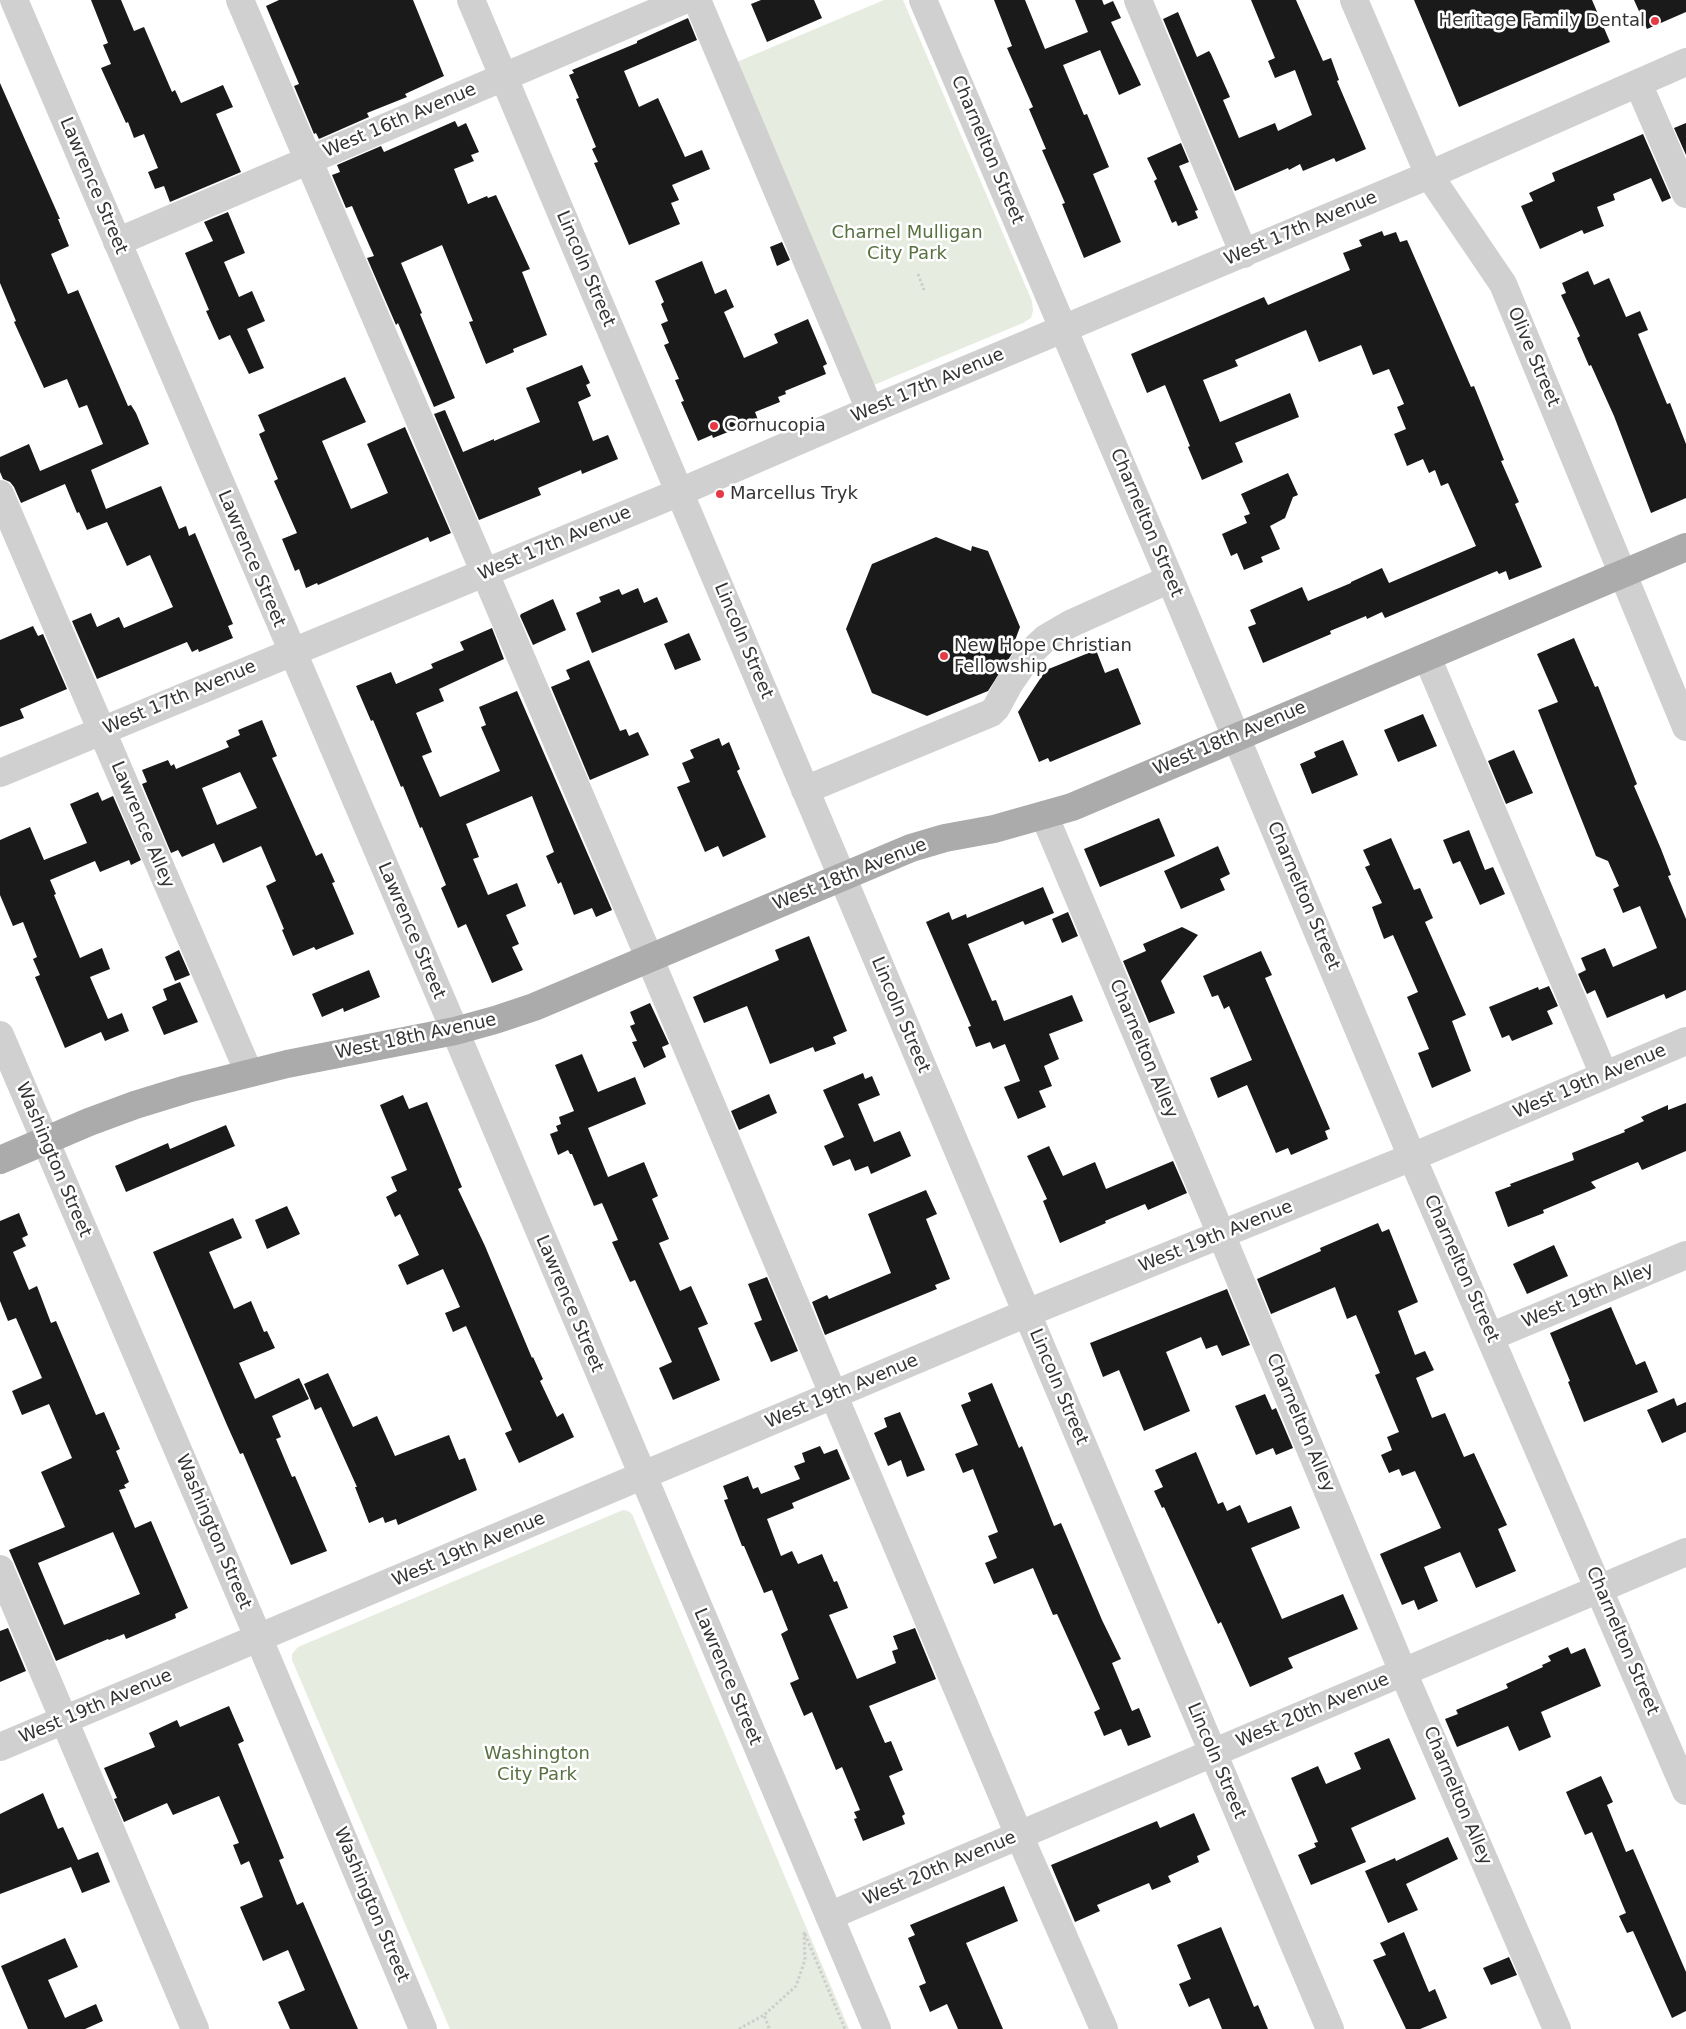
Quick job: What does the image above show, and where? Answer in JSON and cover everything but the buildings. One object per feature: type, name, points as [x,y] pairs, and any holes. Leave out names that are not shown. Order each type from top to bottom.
[{"type":"main road","name":"West 18th Avenue","points":[[0,1160],[135,1105],[249,1073],[455,1032],[534,1007],[897,854],[937,840],[1044,816],[1072,807],[1686,547]]},
{"type":"street","name":"Lawrence Street","points":[[14,0],[455,1032],[876,2029]]},
{"type":"street","points":[[240,0],[650,957],[1019,1835],[1104,2029]]},
{"type":"street","name":"Lincoln Street","points":[[471,0],[1330,2029]]},
{"type":"street","name":"West 16th Avenue","points":[[117,242],[684,0]]},
{"type":"street","points":[[697,0],[870,410]]},
{"type":"street","name":"Charnelton Street","points":[[923,0],[1237,736],[1412,1157],[1686,1791]]},
{"type":"street","points":[[1138,0],[1244,254]]},
{"type":"street","name":"Olive Street","points":[[1354,0],[1429,175],[1503,284],[1686,727]]},
{"type":"street","name":"West 17th Avenue","points":[[0,773],[680,492],[1429,175],[1686,62]]},
{"type":"street","points":[[1638,83],[1686,194]]},
{"type":"street","name":"Lawrence Alley","points":[[0,494],[249,1073]]},
{"type":"street","points":[[805,790],[991,713],[1032,651],[1046,638],[1070,624],[1170,579]]},
{"type":"street","points":[[1427,657],[1604,1075]]},
{"type":"street","name":"Charnelton Alley","points":[[1044,816],[1556,2029]]},
{"type":"street","name":"Washington Street","points":[[0,1036],[424,2029]]},
{"type":"street","name":"West 19th Avenue","points":[[0,1748],[1027,1313],[1412,1157],[1686,1041]]},
{"type":"street","name":"West 19th Alley","points":[[1490,1337],[1686,1255]]},
{"type":"street","name":"West 20th Avenue","points":[[829,1916],[1686,1552]]},
{"type":"street","points":[[0,1569],[196,2029]]},
{"type":"path","points":[[918,274],[924,290]]},
{"type":"path","points":[[739,2029],[764,2015],[796,1986],[805,1960],[804,1932],[845,2029]]},
{"type":"path","points":[[764,2015],[769,2028]]},
{"type":"green space","name":"Charnel Mulligan City Park","points":[[884,0],[903,0],[1032,301],[1033,311],[1031,318],[1023,323],[869,387],[732,64]]},
{"type":"green space","name":"Washington City Park","points":[[623,1510],[632,1514],[849,2029],[450,2029],[292,1660],[292,1654],[298,1647]]},
{"type":"place","name":"Heritage Family Dental","points":[[1655,21]]},
{"type":"place","name":"Cornucopia","points":[[714,426]]},
{"type":"place","name":"Marcellus Tryk","points":[[720,494]]},
{"type":"place","name":"New Hope Christian Fellowship","points":[[944,656]]}]
